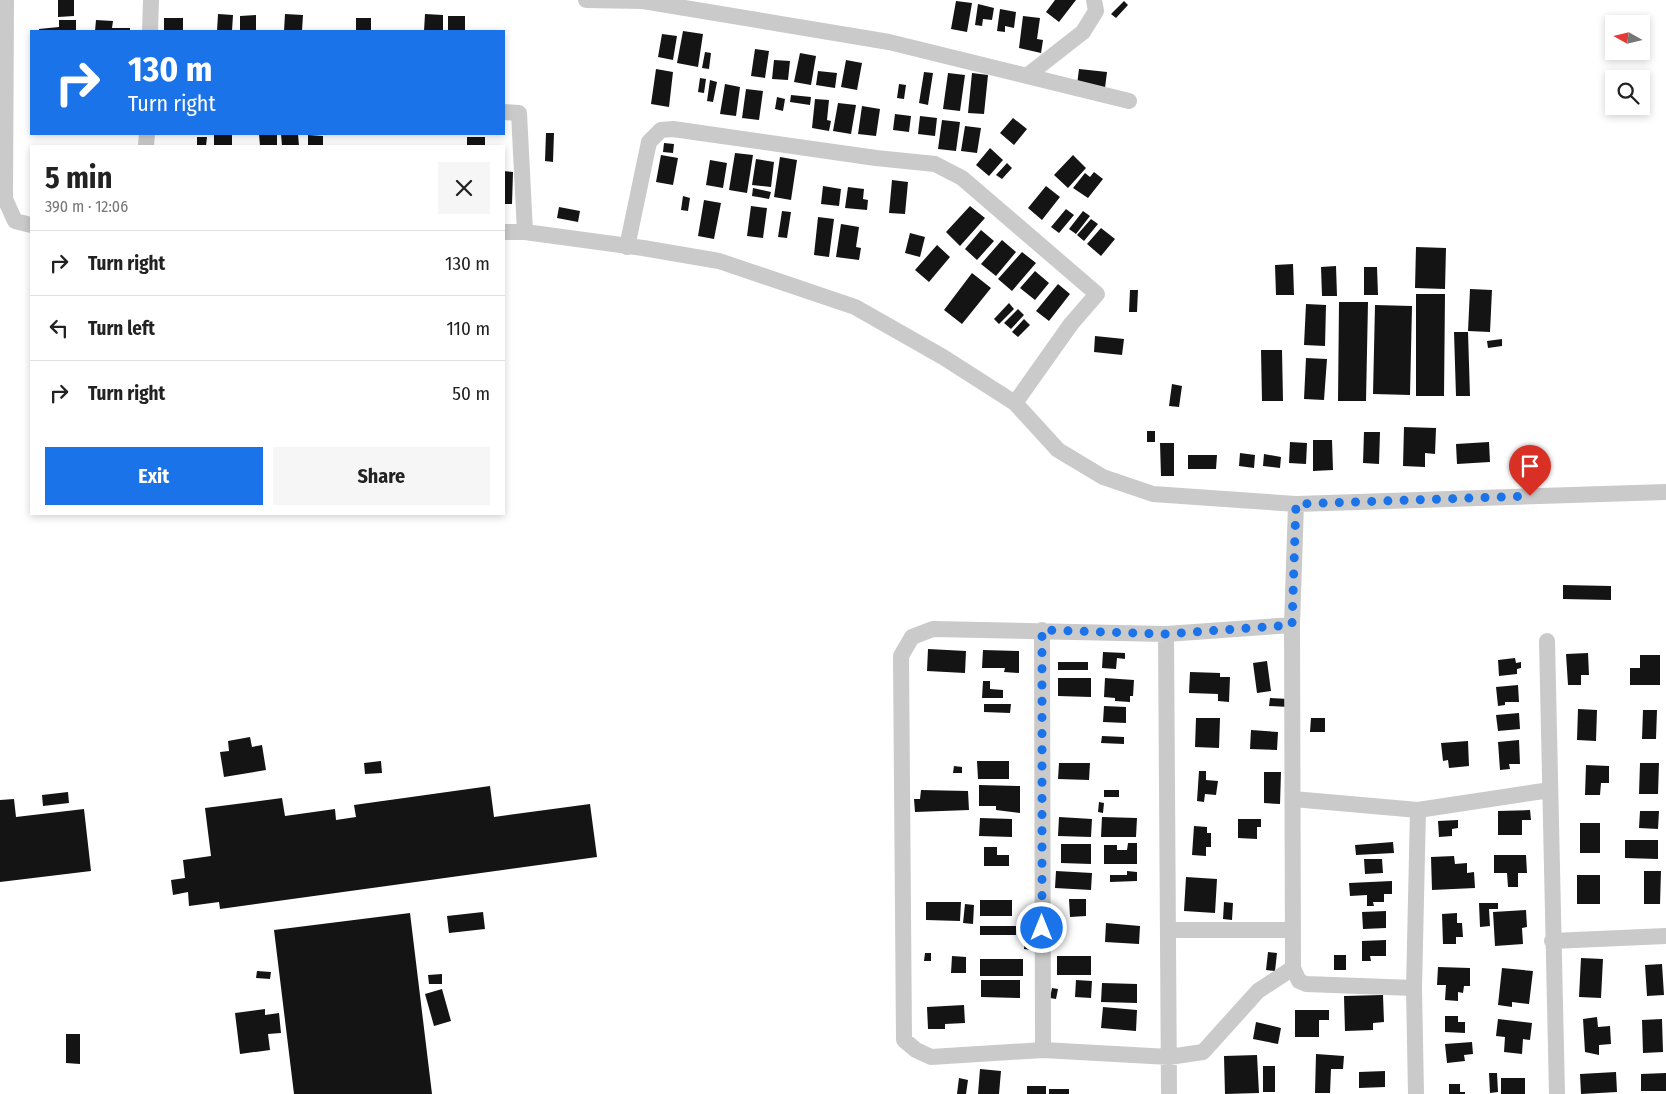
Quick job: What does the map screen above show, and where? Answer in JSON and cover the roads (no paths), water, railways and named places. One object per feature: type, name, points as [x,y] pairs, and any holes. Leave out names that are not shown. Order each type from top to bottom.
[{"type":"street","points":[[6,0],[5,199],[15,221],[30,225]]},
{"type":"street","points":[[150,30],[151,0]]},
{"type":"street","points":[[586,0],[675,3],[889,42],[1129,101]]},
{"type":"street","points":[[1028,75],[1083,32],[1096,11],[1094,0]]},
{"type":"street","points":[[505,112],[519,112],[525,232]]},
{"type":"street","points":[[627,247],[649,142],[661,130],[673,129],[876,158],[935,164],[962,178],[1097,294],[1071,324],[1016,403]]},
{"type":"street","points":[[505,232],[525,232],[719,261],[855,307],[1016,403],[1058,450],[1103,477],[1153,494],[1296,504],[1666,492]]},
{"type":"street","points":[[1296,504],[1292,625],[1293,968],[1299,981],[1306,984],[1414,988]]},
{"type":"street","points":[[1292,625],[1166,634],[933,629],[912,637],[901,656],[904,1040],[916,1050],[930,1057],[1043,1050],[1169,1057],[1203,1052],[1258,991],[1293,968]]},
{"type":"street","points":[[1042,630],[1043,1050]]},
{"type":"street","points":[[1166,634],[1169,1094]]},
{"type":"street","points":[[1547,641],[1552,941],[1557,1094]]},
{"type":"street","points":[[1293,799],[1418,810],[1550,790]]},
{"type":"street","points":[[1416,1094],[1414,988],[1418,810]]},
{"type":"street","points":[[1168,930],[1293,930]]},
{"type":"street","points":[[1552,941],[1666,936]]}]
